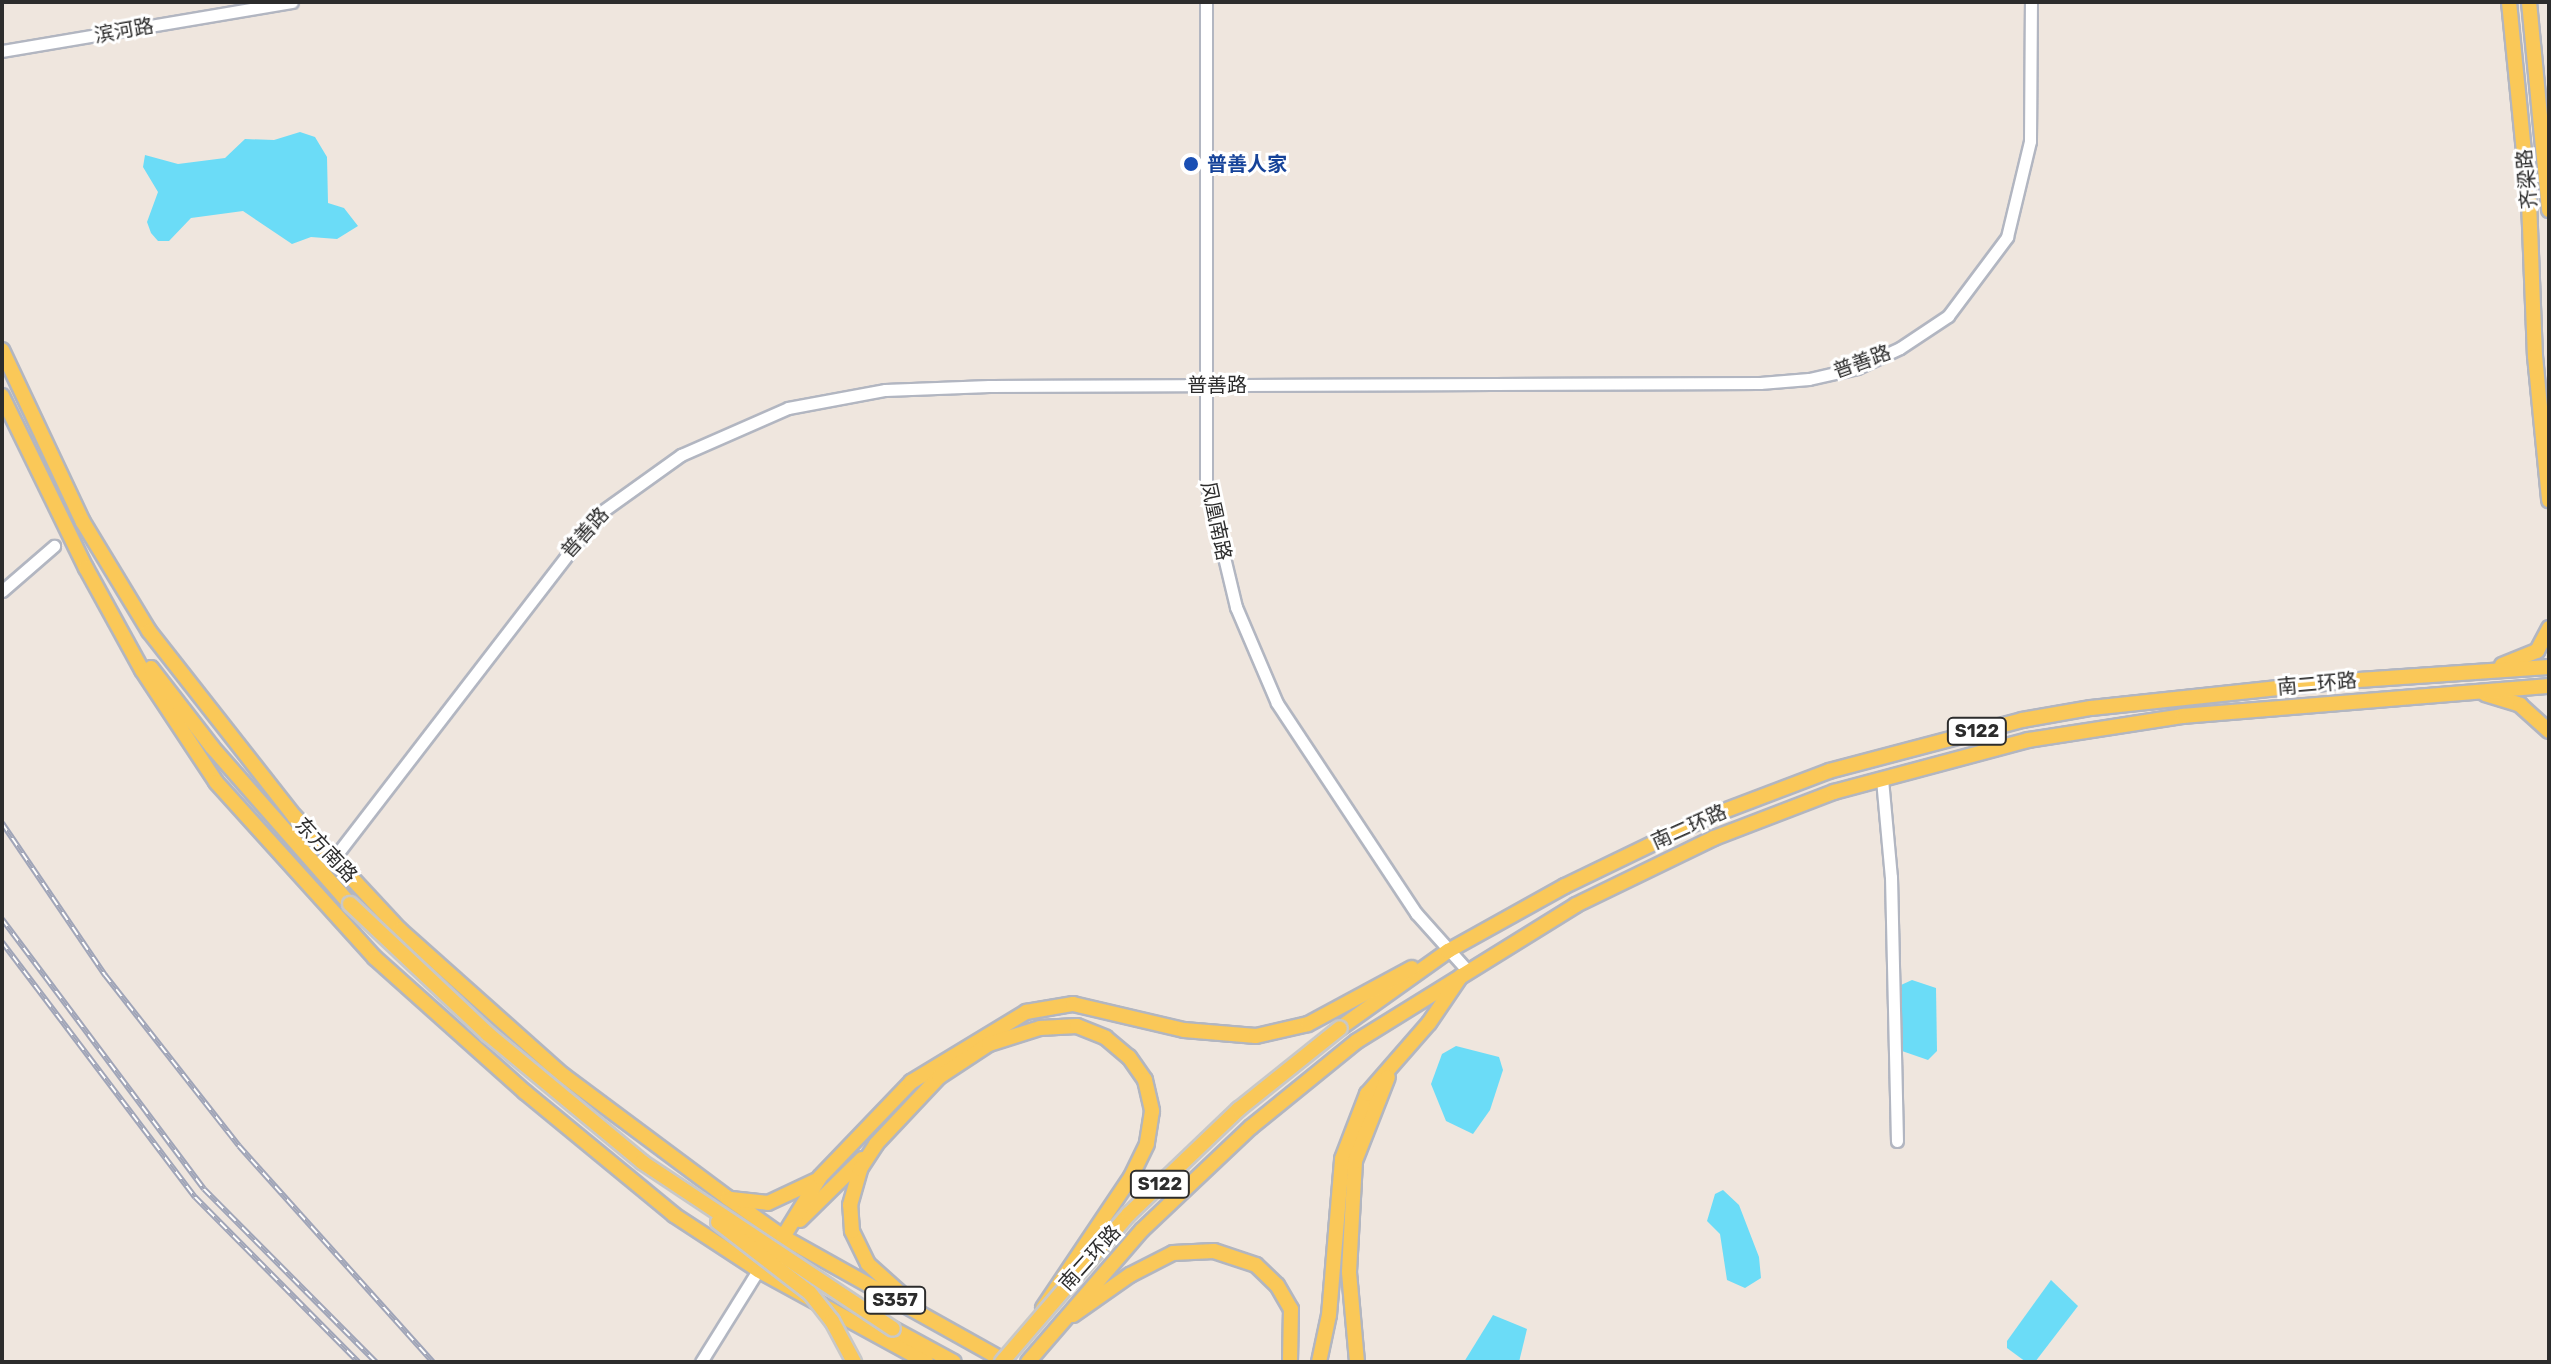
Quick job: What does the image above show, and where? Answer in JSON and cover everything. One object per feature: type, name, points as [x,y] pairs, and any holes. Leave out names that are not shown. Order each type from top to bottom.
[{"type":"main road","name":"齐梁路","points":[[2509,2],[2549,500]]},
{"type":"main road","name":"齐梁路","points":[[2529,2],[2549,210]]},
{"type":"main road","name":"东方南路","points":[[2,350],[83,522],[149,631],[245,757],[400,930],[563,1075],[783,1237]]},
{"type":"main road","name":"东方南路","points":[[2,396],[52,503],[119,627],[216,782],[375,958],[525,1092],[674,1215],[758,1270]]},
{"type":"main road","points":[[119,627],[212,747],[350,904],[478,1025],[642,1162],[810,1293],[832,1321],[854,1362]]},
{"type":"main road","points":[[2472,672],[2537,651],[2549,628]]},
{"type":"main road","name":"南二环路","points":[[1005,1362],[1037,1319],[1129,1214],[1239,1109],[1340,1028],[1448,951],[1633,851],[1775,790],[1918,746],[2091,708],[2549,667]]},
{"type":"main road","name":"南二环路","points":[[1028,1362],[1142,1230],[1251,1127],[1357,1041],[1466,969],[1576,905],[1714,838],[1882,779],[2028,740],[2095,728],[2473,690],[2549,686]]},
{"type":"main road","points":[[2473,690],[2520,705],[2549,731]]},
{"type":"main road","points":[[2091,708],[2095,728]]},
{"type":"main road","points":[[783,1237],[820,1177],[911,1082],[1026,1012],[1073,1004],[1184,1030],[1256,1036],[1308,1024],[1448,951]]},
{"type":"main road","points":[[1319,1362],[1329,1315],[1332,1226],[1342,1159],[1367,1094],[1399,1053],[1429,1023],[1466,969]]},
{"type":"main road","points":[[783,1237],[939,1077],[989,1044],[1040,1028],[1077,1026],[1106,1038],[1129,1057],[1145,1080],[1152,1111],[1147,1144],[1037,1319]]},
{"type":"main road","points":[[1357,1362],[1349,1225],[1355,1161],[1399,1053]]},
{"type":"main road","points":[[876,1144],[860,1169],[850,1205],[852,1231],[868,1264],[929,1319]]},
{"type":"main road","points":[[642,1162],[893,1329],[954,1362]]},
{"type":"main road","points":[[728,1198],[768,1203],[820,1177]]},
{"type":"main road","name":"S357","points":[[783,1237],[1005,1362]]},
{"type":"main road","points":[[1060,1323],[1130,1275],[1173,1253],[1214,1251],[1256,1265],[1277,1285],[1291,1309],[1290,1362]]},
{"type":"main road","name":"S357","points":[[758,1270],[926,1362]]},
{"type":"street","name":"滨河路","points":[[2,51],[292,2]]},
{"type":"street","name":"凤凰南路","points":[[1206,2],[1206,482],[1236,607],[1277,703],[1416,913],[1466,969]]},
{"type":"street","name":"普善路","points":[[334,858],[600,513],[681,455],[788,408],[885,390],[1204,385],[1760,383],[1809,379],[1857,368],[1948,316],[2007,237],[2030,141],[2031,2]]},
{"type":"street","points":[[2,591],[54,546]]},
{"type":"street","points":[[1882,779],[1891,877],[1897,1141]]},
{"type":"street","points":[[701,1362],[758,1270],[783,1237]]},
{"type":"water","points":[[300,132],[315,137],[327,157],[328,203],[344,208],[358,226],[337,239],[311,237],[292,244],[243,211],[191,218],[169,241],[158,241],[151,233],[147,222],[158,192],[143,167],[145,155],[178,164],[225,158],[245,139],[274,140]]},
{"type":"water","points":[[1912,980],[1936,988],[1937,1051],[1928,1060],[1902,1051],[1901,985]]},
{"type":"water","points":[[1456,1046],[1499,1057],[1503,1070],[1490,1110],[1473,1134],[1446,1121],[1431,1084],[1442,1054]]},
{"type":"water","points":[[1723,1190],[1739,1205],[1759,1257],[1761,1278],[1745,1288],[1727,1280],[1720,1234],[1707,1221],[1715,1194]]},
{"type":"water","points":[[2051,1280],[2078,1306],[2035,1362],[2026,1362],[2007,1348],[2007,1341]]},
{"type":"water","points":[[1493,1315],[1527,1329],[1519,1362],[1464,1362]]},
{"type":"railway","points":[[2,823],[105,975],[239,1146],[433,1362]]},
{"type":"railway","points":[[2,919],[204,1189],[376,1362]]},
{"type":"railway","points":[[2,942],[195,1197],[358,1362]]},
{"type":"place","name":"普善人家","points":[[1191,164]]}]
